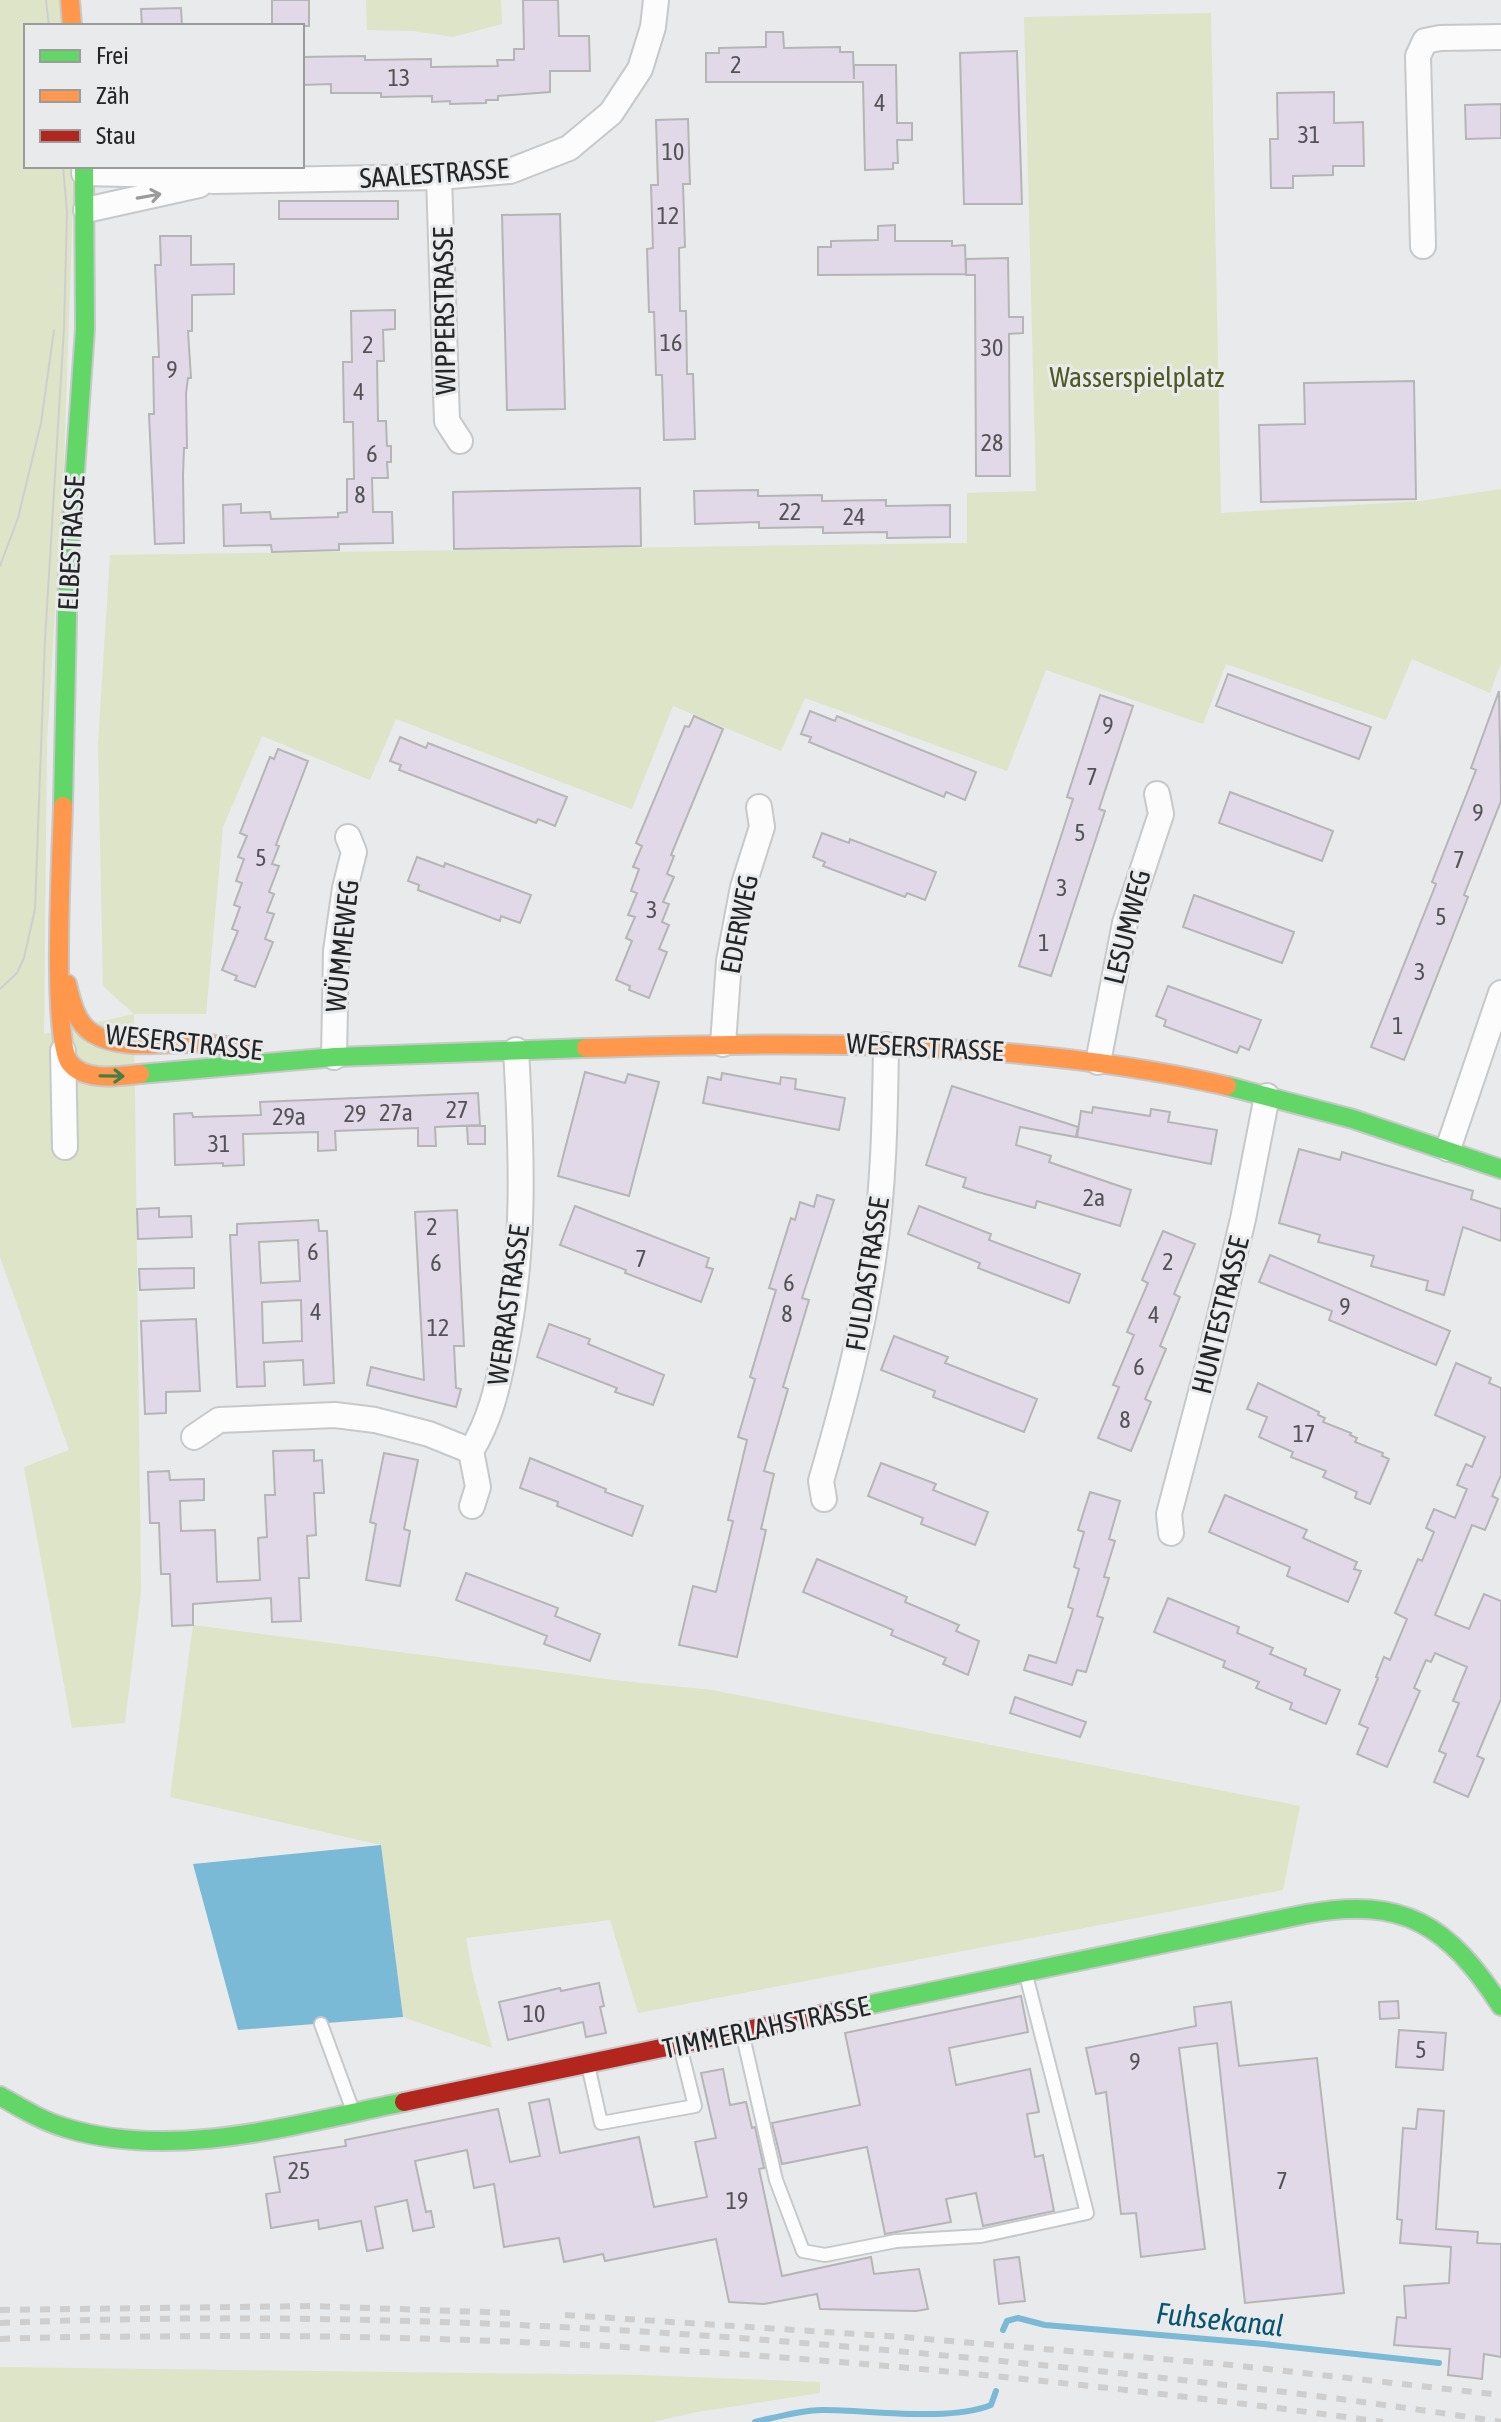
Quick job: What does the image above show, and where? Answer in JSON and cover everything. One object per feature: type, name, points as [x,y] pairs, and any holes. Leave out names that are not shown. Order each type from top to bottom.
[{"type":"street","points":[[70,0],[72,24]]},
{"type":"street","name":"SAALESTRASSE","points":[[84,169],[213,181],[439,177],[510,171],[550,157],[589,133],[611,113],[640,69],[653,27],[656,0]]},
{"type":"street","points":[[1423,246],[1418,56],[1425,41],[1501,37]]},
{"type":"street","name":"ELBESTRASSE","points":[[62,921],[68,572],[85,329],[84,169]]},
{"type":"street","name":"WIPPERSTRASSE","points":[[439,177],[447,421],[460,441]]},
{"type":"street","name":"SAALESTRASSE","points":[[86,210],[213,181]]},
{"type":"street","name":"LESUMWEG","points":[[1098,1062],[1125,923],[1161,814],[1157,794]]},
{"type":"street","name":"EDERWEG","points":[[723,1044],[729,961],[743,887],[762,827],[759,807]]},
{"type":"street","name":"WÜMMEWEG","points":[[334,1057],[336,951],[345,888],[354,852],[348,837]]},
{"type":"street","name":"WESERSTRASSE","points":[[62,921],[59,997],[65,1147]]},
{"type":"street","name":"WESERSTRASSE","points":[[62,921],[72,1005],[92,1033],[108,1039],[201,1043],[334,1057]]},
{"type":"street","points":[[1448,1149],[1501,993]]},
{"type":"street","name":"WESERSTRASSE","points":[[63,1051],[71,1065],[85,1073],[109,1077],[334,1057],[809,1041],[1015,1052],[1098,1062],[1267,1096],[1375,1124],[1501,1169]]},
{"type":"street","name":"FULDASTRASSE","points":[[824,1499],[821,1481],[852,1370],[873,1257],[885,1130],[886,1045]]},
{"type":"street","name":"WERRASTRASSE","points":[[471,1451],[485,1427],[496,1393],[519,1265],[522,1136],[516,1050]]},
{"type":"street","name":"HUNTESTRASSE","points":[[1171,1533],[1169,1514],[1243,1219],[1267,1096]]},
{"type":"street","points":[[194,1437],[219,1420],[335,1415],[375,1420],[429,1434],[471,1451],[478,1487],[472,1506]]},
{"type":"street","name":"TIMMERLAHSTRASSE","points":[[0,2096],[55,2124],[83,2133],[140,2142],[262,2131],[1342,1908],[1371,1908],[1411,1918],[1438,1934],[1475,1969],[1501,2006]]},
{"type":"lane","points":[[742,2032],[776,2180],[803,2251],[825,2255],[896,2241],[981,2236],[1087,2213],[1025,1972]]},
{"type":"lane","points":[[321,2024],[354,2114]]},
{"type":"lane","points":[[588,2065],[601,2123],[695,2106],[680,2045]]},
{"type":"green space","points":[[0,0],[59,0],[62,24],[24,24],[24,168],[72,168],[73,202],[64,462],[47,742],[44,1034],[134,1014],[141,1591],[125,1723],[72,1728],[24,1467],[69,1450],[0,1257]]},
{"type":"green space","points":[[366,0],[501,0],[502,24],[453,37],[413,31],[367,30]]},
{"type":"green space","name":"Wasserspielplatz","points":[[1211,13],[1221,513],[1420,501],[1501,489],[1501,663],[1490,693],[1412,659],[1386,720],[1226,664],[1203,724],[1046,670],[1007,771],[805,698],[781,751],[673,706],[632,809],[396,719],[370,780],[262,736],[223,827],[206,1014],[134,1014],[103,986],[98,744],[110,555],[967,543],[967,493],[1036,491],[1024,17]]},
{"type":"green space","points":[[193,1625],[712,1690],[1300,1806],[1283,1890],[638,2013],[610,1920],[466,1938],[492,2048],[403,2017],[381,1845],[170,1797]]},
{"type":"green space","points":[[0,2367],[639,2375],[820,2382],[820,2393],[653,2422],[0,2422]]},
{"type":"water","points":[[381,1845],[403,2017],[238,2030],[193,1864]]},
{"type":"building","points":[[272,0],[309,0],[309,26],[272,24]]},
{"type":"building","points":[[523,0],[558,0],[559,36],[589,36],[590,71],[550,71],[550,92],[498,96],[498,100],[486,100],[486,103],[432,102],[432,96],[381,97],[381,93],[331,93],[331,84],[304,85],[304,57],[431,59],[431,67],[498,66],[497,60],[514,60],[514,49],[524,49]]},
{"type":"building","points":[[181,8],[182,24],[142,24],[141,9]]},
{"type":"building","points":[[766,32],[783,32],[784,48],[840,47],[840,52],[853,52],[854,79],[854,65],[896,65],[897,123],[912,123],[912,140],[897,140],[898,163],[893,163],[893,169],[865,170],[863,82],[706,82],[706,53],[719,53],[719,48],[766,47]]},
{"type":"building","points":[[1017,51],[1022,204],[964,204],[960,53]]},
{"type":"building","points":[[1334,92],[1334,123],[1363,122],[1364,166],[1333,166],[1333,175],[1293,176],[1293,188],[1271,188],[1270,139],[1278,139],[1277,93]]},
{"type":"building","points":[[1501,104],[1501,138],[1466,139],[1465,105]]},
{"type":"building","points":[[688,119],[690,184],[683,184],[685,247],[679,248],[680,311],[686,311],[687,374],[693,374],[695,439],[664,440],[662,375],[656,375],[654,312],[649,312],[647,249],[653,248],[651,185],[658,185],[656,120]]},
{"type":"building","points":[[279,201],[398,201],[398,219],[279,219]]},
{"type":"building","points":[[560,214],[565,409],[507,410],[502,215]]},
{"type":"building","points":[[895,225],[895,241],[952,241],[952,246],[965,245],[966,274],[818,275],[818,247],[831,247],[831,241],[878,240],[878,226]]},
{"type":"building","points":[[160,236],[191,236],[191,265],[234,264],[234,294],[192,295],[192,331],[188,331],[191,378],[188,378],[186,393],[187,448],[184,448],[183,475],[184,543],[155,544],[149,414],[154,414],[153,357],[159,357],[155,265],[161,265]]},
{"type":"building","points":[[1008,258],[1009,317],[1023,317],[1023,333],[1009,334],[1010,476],[976,476],[975,275],[966,275],[966,259]]},
{"type":"building","points":[[395,310],[395,329],[383,330],[384,361],[377,361],[378,421],[386,421],[391,462],[387,462],[388,478],[372,478],[373,512],[392,512],[393,543],[339,544],[339,550],[272,552],[271,545],[224,546],[223,505],[241,504],[241,513],[270,512],[271,519],[338,517],[338,513],[347,512],[347,479],[354,479],[353,422],[344,422],[343,362],[352,362],[351,311]]},
{"type":"building","points":[[1414,381],[1416,499],[1261,502],[1259,425],[1305,424],[1304,383]]},
{"type":"building","points":[[640,488],[641,546],[454,549],[453,492]]},
{"type":"building","points":[[758,490],[758,496],[822,495],[822,501],[886,500],[886,506],[950,505],[950,537],[887,538],[887,532],[823,533],[823,527],[759,528],[759,522],[695,524],[694,491]]},
{"type":"building","points":[[1228,674],[1371,727],[1359,759],[1216,706]]},
{"type":"building","points":[[1499,691],[1501,801],[1464,895],[1468,897],[1404,1060],[1371,1047],[1436,884],[1432,882],[1476,770],[1471,768]]},
{"type":"building","points":[[1100,695],[1133,706],[1099,809],[1105,811],[1051,976],[1019,966],[1073,799],[1067,797]]},
{"type":"building","points":[[810,711],[835,721],[837,716],[976,772],[965,800],[946,792],[944,797],[809,742],[811,737],[801,734]]},
{"type":"building","points":[[694,716],[723,729],[671,855],[674,856],[667,874],[674,877],[663,902],[669,904],[662,922],[669,925],[659,949],[667,952],[649,998],[629,990],[630,986],[616,980],[632,941],[626,938],[635,917],[628,915],[637,893],[631,891],[639,869],[633,867],[642,846],[636,843],[685,726],[689,727]]},
{"type":"building","points":[[400,737],[426,748],[428,743],[567,797],[555,826],[538,819],[536,823],[399,770],[401,765],[390,761]]},
{"type":"building","points":[[278,749],[308,761],[276,845],[279,846],[272,864],[279,866],[269,892],[274,894],[267,912],[274,914],[265,939],[273,942],[255,987],[235,980],[237,976],[222,970],[238,931],[232,929],[240,907],[234,905],[242,883],[236,881],[244,859],[238,857],[247,836],[240,833],[270,757],[274,759]]},
{"type":"building","points":[[1230,792],[1333,831],[1322,861],[1219,823]]},
{"type":"building","points":[[822,833],[849,843],[850,839],[936,872],[925,900],[907,893],[905,897],[823,866],[825,862],[813,857]]},
{"type":"building","points":[[417,857],[444,867],[445,863],[531,895],[520,923],[501,916],[500,921],[418,890],[419,885],[408,881]]},
{"type":"building","points":[[1194,895],[1294,932],[1282,963],[1183,927]]},
{"type":"building","points":[[1168,986],[1261,1020],[1249,1050],[1240,1046],[1237,1053],[1164,1026],[1166,1020],[1156,1016]]},
{"type":"building","points":[[585,1072],[625,1083],[628,1074],[659,1082],[629,1196],[558,1176]]},
{"type":"building","points":[[722,1073],[780,1084],[781,1077],[796,1079],[795,1089],[845,1098],[839,1130],[703,1103],[708,1077],[721,1080]]},
{"type":"building","points":[[952,1086],[1078,1127],[1076,1137],[1020,1127],[1016,1145],[1051,1156],[1049,1162],[1131,1190],[1120,1226],[1037,1201],[1035,1208],[978,1192],[963,1187],[966,1178],[926,1165]]},
{"type":"building","points":[[478,1093],[480,1125],[435,1127],[436,1146],[418,1146],[418,1128],[335,1131],[336,1150],[318,1151],[318,1132],[243,1134],[244,1165],[175,1165],[174,1114],[192,1113],[193,1117],[261,1115],[260,1102]]},
{"type":"building","points":[[1093,1107],[1150,1116],[1151,1109],[1170,1112],[1168,1122],[1217,1130],[1211,1164],[1077,1137],[1081,1111],[1092,1113]]},
{"type":"building","points":[[467,1126],[485,1126],[485,1144],[468,1144]]},
{"type":"building","points":[[1299,1149],[1340,1160],[1342,1152],[1473,1191],[1471,1199],[1501,1209],[1501,1241],[1463,1227],[1444,1295],[1426,1290],[1428,1281],[1371,1266],[1374,1256],[1318,1242],[1320,1235],[1279,1223]]},
{"type":"building","points":[[817,1195],[834,1200],[802,1298],[809,1300],[783,1387],[788,1389],[764,1471],[774,1474],[761,1529],[766,1530],[737,1657],[679,1645],[693,1586],[716,1592],[733,1521],[728,1520],[747,1440],[738,1437],[755,1379],[750,1377],[776,1290],[769,1288],[791,1218],[795,1220],[800,1202],[814,1207]]},
{"type":"building","points":[[575,1206],[709,1258],[706,1267],[713,1269],[701,1302],[560,1245]]},
{"type":"building","points":[[919,1206],[991,1234],[989,1240],[1080,1274],[1069,1303],[978,1268],[980,1263],[908,1234]]},
{"type":"building","points":[[159,1208],[159,1217],[191,1216],[192,1237],[138,1239],[137,1209]]},
{"type":"building","points":[[457,1210],[464,1346],[454,1346],[456,1388],[461,1389],[456,1407],[367,1385],[371,1367],[424,1380],[415,1212]]},
{"type":"building","points":[[318,1220],[319,1231],[327,1231],[334,1383],[304,1385],[303,1360],[264,1362],[265,1386],[237,1387],[230,1235],[237,1235],[237,1224]],"holes":[[[298,1240],[300,1281],[261,1283],[259,1242]],[[301,1300],[302,1341],[263,1343],[262,1302]]]},
{"type":"building","points":[[1163,1231],[1195,1244],[1174,1294],[1180,1297],[1160,1346],[1166,1349],[1145,1399],[1151,1402],[1131,1451],[1098,1438],[1119,1387],[1113,1385],[1134,1335],[1127,1332],[1148,1283],[1142,1280]]},
{"type":"building","points":[[1270,1255],[1450,1331],[1436,1365],[1329,1320],[1332,1311],[1259,1282]]},
{"type":"building","points":[[194,1268],[194,1288],[140,1290],[139,1269]]},
{"type":"building","points":[[196,1319],[200,1391],[166,1392],[166,1413],[145,1414],[141,1321]]},
{"type":"building","points":[[549,1324],[590,1339],[588,1344],[664,1375],[653,1405],[615,1392],[617,1388],[537,1357]]},
{"type":"building","points":[[894,1336],[948,1357],[945,1363],[1037,1399],[1024,1432],[933,1397],[935,1391],[881,1370]]},
{"type":"building","points":[[1456,1363],[1491,1378],[1489,1383],[1501,1388],[1501,1475],[1492,1496],[1498,1499],[1485,1530],[1472,1525],[1435,1615],[1469,1629],[1484,1594],[1501,1601],[1501,1699],[1477,1756],[1484,1759],[1468,1797],[1434,1782],[1446,1754],[1439,1751],[1459,1703],[1453,1701],[1467,1667],[1435,1653],[1431,1662],[1426,1660],[1414,1688],[1420,1691],[1387,1767],[1357,1754],[1368,1728],[1359,1724],[1376,1677],[1384,1657],[1390,1660],[1407,1619],[1395,1613],[1418,1559],[1422,1561],[1434,1532],[1426,1528],[1434,1509],[1455,1518],[1467,1489],[1457,1485],[1466,1464],[1472,1467],[1485,1437],[1435,1415]]},
{"type":"building","points":[[1258,1383],[1319,1412],[1318,1415],[1325,1418],[1323,1422],[1351,1433],[1357,1438],[1355,1442],[1383,1453],[1382,1456],[1389,1459],[1370,1504],[1355,1498],[1357,1492],[1323,1477],[1326,1471],[1291,1457],[1293,1452],[1259,1437],[1267,1417],[1247,1409]]},
{"type":"building","points":[[314,1450],[314,1461],[322,1460],[324,1493],[314,1493],[316,1535],[307,1536],[309,1578],[299,1578],[301,1621],[272,1622],[271,1598],[193,1604],[193,1625],[172,1626],[170,1574],[161,1574],[159,1523],[150,1523],[148,1472],[169,1471],[170,1480],[204,1479],[204,1500],[180,1501],[181,1531],[215,1530],[217,1582],[260,1580],[258,1538],[267,1537],[265,1495],[275,1495],[273,1451]]},
{"type":"building","points":[[384,1453],[418,1460],[404,1529],[410,1531],[400,1586],[366,1580],[376,1524],[370,1522]]},
{"type":"building","points":[[530,1458],[643,1506],[632,1536],[520,1488]]},
{"type":"building","points":[[881,1463],[936,1484],[933,1490],[988,1512],[975,1545],[921,1524],[923,1518],[868,1496]]},
{"type":"building","points":[[1090,1492],[1120,1501],[1109,1539],[1115,1541],[1104,1577],[1109,1578],[1097,1616],[1103,1618],[1086,1672],[1077,1670],[1072,1685],[1024,1670],[1029,1655],[1056,1663],[1073,1609],[1068,1607],[1079,1569],[1074,1567],[1084,1532],[1078,1530]]},
{"type":"building","points":[[1225,1495],[1307,1530],[1303,1538],[1357,1562],[1354,1569],[1361,1571],[1348,1602],[1287,1576],[1290,1567],[1209,1532]]},
{"type":"building","points":[[817,1559],[907,1597],[905,1602],[959,1625],[956,1631],[979,1641],[968,1675],[943,1664],[946,1658],[891,1635],[893,1630],[803,1592]]},
{"type":"building","points":[[466,1573],[558,1608],[555,1616],[600,1634],[590,1661],[544,1644],[547,1636],[456,1600]]},
{"type":"building","points":[[1168,1598],[1239,1627],[1237,1633],[1273,1648],[1270,1654],[1306,1669],[1304,1675],[1340,1690],[1326,1724],[1290,1709],[1292,1703],[1256,1688],[1259,1682],[1223,1667],[1225,1661],[1154,1632]]},
{"type":"building","points":[[1015,1697],[1086,1722],[1080,1737],[1010,1713]]},
{"type":"building","points":[[599,1983],[606,2033],[586,2037],[583,2022],[508,2040],[499,2002]]},
{"type":"building","points":[[1021,1996],[1028,2032],[949,2048],[956,2085],[1030,2069],[1039,2112],[1027,2114],[1035,2157],[1043,2155],[1054,2211],[983,2226],[976,2193],[946,2199],[951,2222],[885,2234],[867,2147],[782,2164],[772,2123],[860,2105],[845,2033]]},
{"type":"building","points":[[1398,2001],[1399,2018],[1380,2019],[1379,2002]]},
{"type":"building","points":[[1231,2002],[1239,2066],[1317,2058],[1344,2293],[1245,2303],[1217,2043],[1179,2048],[1205,2249],[1141,2257],[1136,2213],[1121,2214],[1106,2092],[1096,2094],[1086,2048],[1196,2026],[1194,2007]]},
{"type":"building","points":[[1399,2030],[1446,2033],[1443,2070],[1396,2067]]},
{"type":"building","points":[[723,2069],[730,2105],[746,2102],[752,2128],[755,2127],[764,2168],[759,2169],[782,2276],[871,2257],[874,2274],[919,2269],[928,2309],[820,2309],[817,2294],[764,2304],[729,2302],[716,2239],[605,2261],[603,2254],[564,2262],[559,2238],[504,2247],[494,2184],[474,2188],[467,2150],[415,2161],[426,2212],[431,2211],[434,2227],[413,2231],[407,2200],[375,2207],[383,2248],[367,2251],[361,2221],[319,2229],[318,2220],[271,2228],[266,2194],[280,2192],[274,2157],[346,2146],[345,2140],[498,2109],[510,2162],[540,2156],[529,2103],[549,2099],[560,2153],[639,2137],[654,2207],[707,2197],[695,2142],[716,2138],[701,2073]]},
{"type":"building","points":[[1418,2109],[1444,2111],[1436,2229],[1478,2232],[1477,2243],[1501,2244],[1501,2357],[1484,2354],[1482,2379],[1448,2375],[1450,2349],[1394,2345],[1397,2317],[1406,2318],[1404,2286],[1449,2283],[1451,2247],[1400,2243],[1402,2220],[1397,2219],[1403,2128],[1416,2129]]},
{"type":"building","points":[[1019,2257],[1025,2301],[999,2304],[994,2260]]},
{"type":"waterway","name":"Fuhsekanal","points":[[1003,2330],[1007,2321],[1018,2318],[1045,2325],[1439,2363]]},
{"type":"waterway","name":"Fuhsekanal","points":[[755,2422],[815,2410],[954,2413],[991,2405],[996,2391]]},
{"type":"tram line","points":[[46,0],[49,24]]},
{"type":"tram line","points":[[0,989],[17,973],[24,958],[35,909],[45,640],[64,328],[67,212],[63,168]]},
{"type":"tram line","points":[[0,566],[18,518],[41,423],[54,330]]},
{"type":"railway","points":[[0,2310],[310,2306],[513,2313]]},
{"type":"railway","points":[[565,2315],[903,2337],[1222,2364],[1501,2395]]},
{"type":"railway","points":[[0,2323],[256,2318],[638,2331],[1080,2369],[1501,2422]]},
{"type":"railway","points":[[0,2339],[350,2337],[646,2348],[942,2371],[1383,2422]]},
{"type":"traffic: fast","points":[[63,806],[68,572],[85,329],[84,168]]},
{"type":"traffic: fast","points":[[140,1074],[335,1057],[586,1048]]},
{"type":"traffic: fast","points":[[1227,1086],[1353,1119],[1501,1169]]},
{"type":"traffic: fast","points":[[838,2011],[1340,1909],[1370,1909],[1397,1914],[1420,1923],[1462,1955],[1501,2006]]},
{"type":"traffic: fast","points":[[0,2096],[66,2128],[107,2137],[150,2141],[235,2136],[404,2102]]},
{"type":"traffic: slow","points":[[70,0],[72,24]]},
{"type":"traffic: slow","points":[[63,806],[59,982],[64,1047],[70,1063],[84,1073],[103,1076],[140,1074]]},
{"type":"traffic: slow","points":[[67,984],[82,1024],[104,1039],[130,1044],[197,1043],[253,1049]]},
{"type":"traffic: slow","points":[[586,1048],[828,1045],[988,1051],[1148,1070],[1227,1086]]},
{"type":"traffic: jam","points":[[404,2102],[838,2011]]}]
